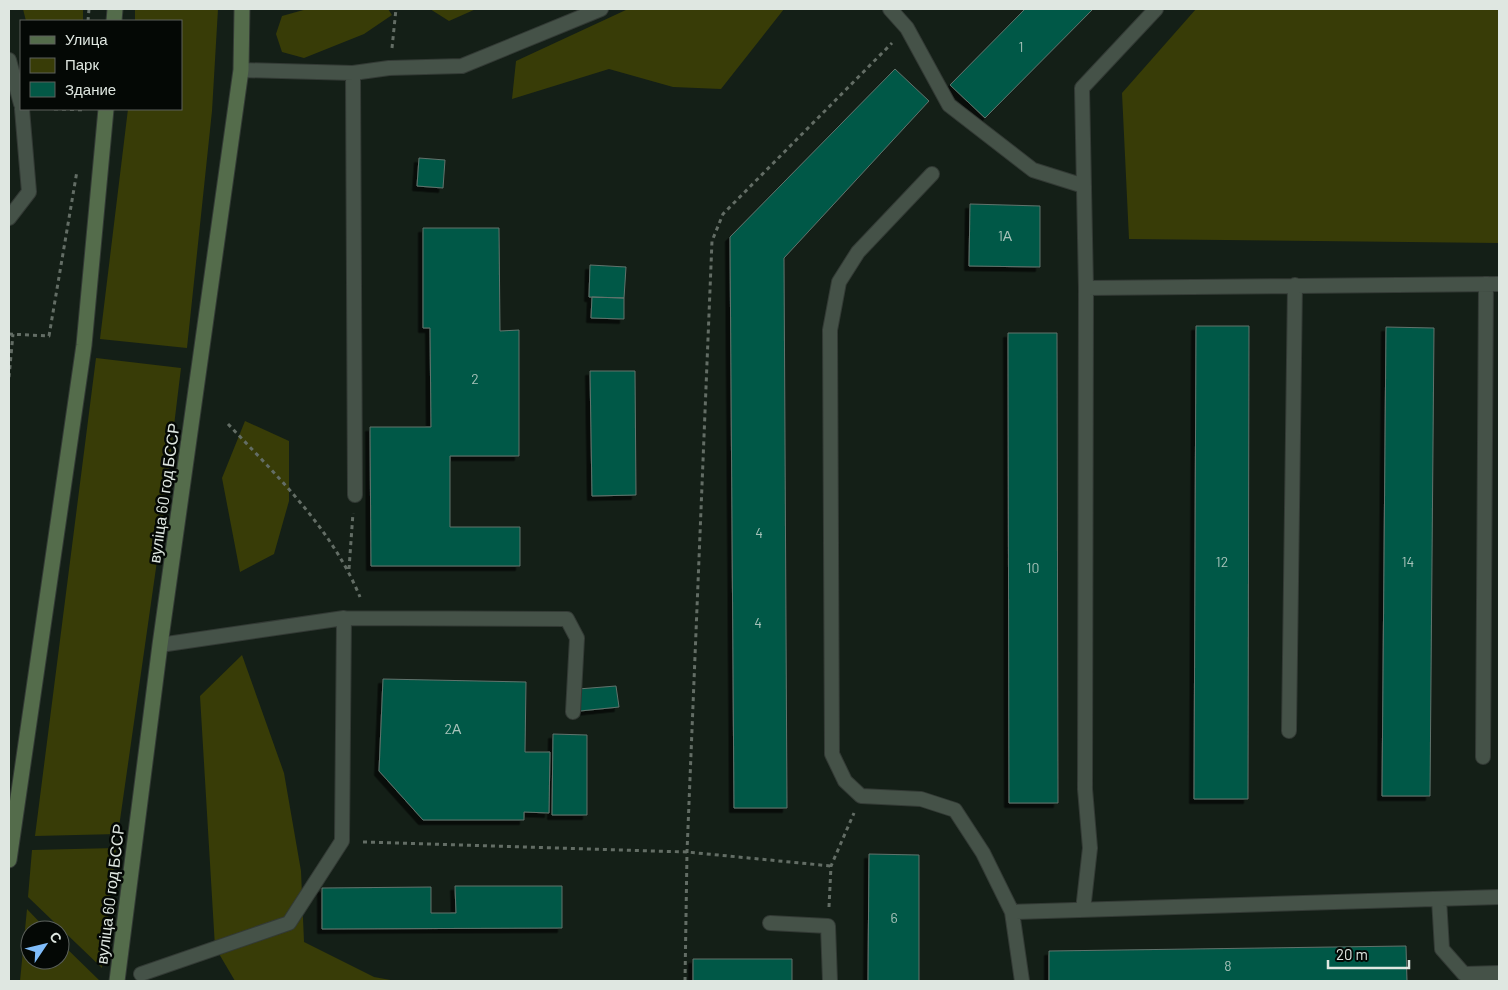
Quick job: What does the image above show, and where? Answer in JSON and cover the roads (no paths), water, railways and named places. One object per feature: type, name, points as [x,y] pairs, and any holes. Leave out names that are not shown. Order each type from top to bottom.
[{"type":"main road","name":"вуліца 60 год БССР","points":[[117,981],[160,645],[241,70],[242,9]]},
{"type":"main road","points":[[9,860],[84,345],[106,110]]},
{"type":"lane","points":[[241,70],[353,73],[389,68],[462,66],[601,9]]},
{"type":"lane","points":[[890,9],[907,28],[948,105],[1033,170],[1084,186]]},
{"type":"lane","points":[[1083,910],[1090,848],[1085,789],[1086,288],[1082,88],[1156,9]]},
{"type":"lane","points":[[9,60],[20,100]]},
{"type":"lane","points":[[353,73],[355,495]]},
{"type":"lane","points":[[9,218],[28,192],[22,110]]},
{"type":"lane","points":[[932,174],[858,252],[839,282],[830,330],[832,754],[845,781],[861,796],[921,799],[955,810],[983,853],[1012,912],[1022,981]]},
{"type":"lane","points":[[1086,288],[1493,284],[1483,757]]},
{"type":"lane","points":[[1289,731],[1295,285]]},
{"type":"lane","points":[[160,645],[344,618],[567,619],[577,638],[573,712]]},
{"type":"lane","points":[[141,974],[289,923],[342,841],[344,618]]},
{"type":"lane","points":[[1012,912],[1499,897]]},
{"type":"lane","points":[[1439,899],[1442,949],[1464,974],[1499,973]]},
{"type":"lane","points":[[770,923],[828,926],[830,981]]}]
